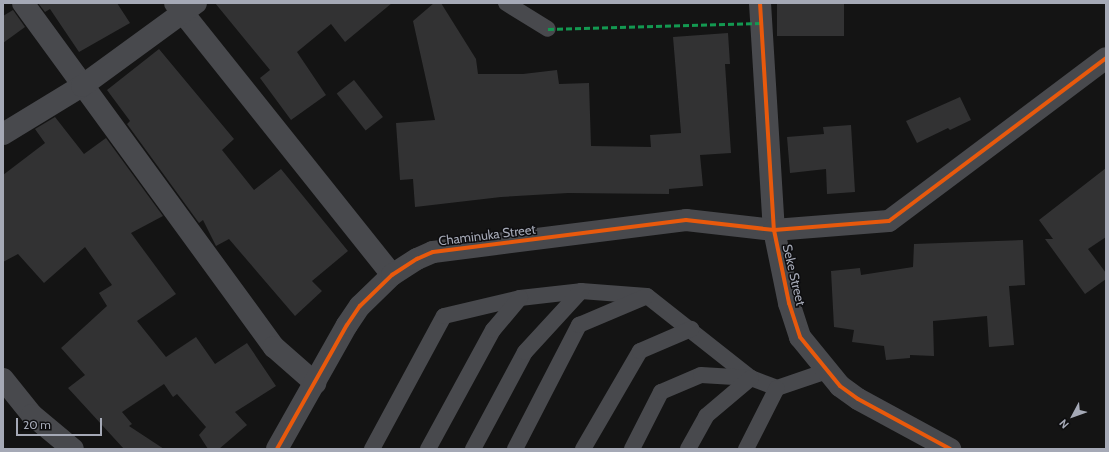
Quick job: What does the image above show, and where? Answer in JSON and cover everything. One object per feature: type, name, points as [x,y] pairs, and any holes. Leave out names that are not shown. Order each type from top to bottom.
[{"type":"street","points":[[23,3],[82,86],[274,347],[315,383]]},
{"type":"street","name":"Seke Street","points":[[760,3],[774,230],[789,303],[800,337],[840,386],[858,399],[950,449]]},
{"type":"street","points":[[3,134],[82,86],[185,6],[392,275]]},
{"type":"street","name":"Chaminuka Street","points":[[277,449],[351,319],[373,291],[392,275],[433,252],[674,221],[698,220],[774,230],[889,221],[1106,58]]},
{"type":"street","points":[[3,379],[32,415],[73,449]]},
{"type":"lane","points":[[506,3],[548,29]]},
{"type":"lane","points":[[473,449],[525,352],[581,291]]},
{"type":"lane","points":[[372,449],[444,316],[520,298],[581,291],[647,296],[751,378]]},
{"type":"lane","points":[[515,449],[579,325],[647,296]]},
{"type":"lane","points":[[428,449],[493,330],[520,298]]},
{"type":"lane","points":[[583,449],[640,351],[690,330]]},
{"type":"lane","points":[[632,449],[661,392],[701,374],[751,378],[777,388],[827,371]]},
{"type":"lane","points":[[688,449],[706,416],[751,378]]},
{"type":"lane","points":[[746,449],[777,388]]},
{"type":"building","points":[[38,3],[117,3],[130,23],[79,52],[50,9],[45,12]]},
{"type":"building","points":[[215,3],[392,3],[345,42],[331,24],[297,52],[326,95],[291,120],[260,78],[270,70]]},
{"type":"building","points":[[434,3],[441,3],[476,59],[478,74],[523,74],[557,70],[559,84],[589,83],[591,146],[651,147],[650,135],[681,133],[673,37],[728,33],[730,64],[725,64],[731,153],[700,155],[703,186],[669,189],[669,194],[568,193],[501,197],[415,207],[413,179],[400,180],[396,123],[435,120],[413,21]]},
{"type":"building","points":[[777,3],[844,3],[844,36],[777,36]]},
{"type":"building","points":[[13,10],[25,27],[3,43],[3,16]]},
{"type":"building","points":[[159,49],[234,139],[222,150],[254,190],[281,169],[348,251],[312,281],[322,291],[295,316],[229,239],[216,246],[203,220],[199,223],[127,124],[130,121],[107,90]]},
{"type":"building","points":[[354,80],[383,117],[366,131],[337,94]]},
{"type":"building","points":[[960,97],[971,120],[950,130],[948,128],[917,143],[906,121]]},
{"type":"building","points":[[55,117],[84,154],[106,138],[163,216],[131,233],[176,294],[137,321],[166,357],[196,337],[215,364],[247,343],[276,386],[235,412],[247,425],[219,449],[208,449],[199,435],[206,427],[177,394],[173,397],[164,384],[122,412],[132,424],[129,426],[164,449],[124,449],[68,388],[85,375],[61,348],[107,306],[99,293],[112,285],[85,247],[44,283],[18,254],[3,262],[3,175],[45,143],[35,129]]},
{"type":"building","points":[[851,125],[855,192],[827,194],[826,169],[790,173],[787,137],[824,134],[823,127]]},
{"type":"building","points":[[1106,168],[1106,237],[1088,249],[1106,273],[1106,279],[1085,294],[1045,239],[1053,239],[1039,220]]},
{"type":"building","points":[[1023,240],[1025,285],[1009,286],[1014,345],[989,347],[987,316],[933,321],[934,356],[910,355],[910,358],[886,360],[884,346],[852,342],[854,330],[834,327],[831,271],[860,268],[861,275],[913,267],[914,244]]},
{"type":"marked path","points":[[548,29],[761,23]]},
{"type":"cycle path","points":[[760,3],[774,230],[789,303],[800,337],[840,386],[858,399],[950,449]]},
{"type":"cycle path","points":[[277,449],[347,325],[360,306],[392,275],[417,259],[433,252],[686,220],[774,230],[889,221],[1106,58]]}]
